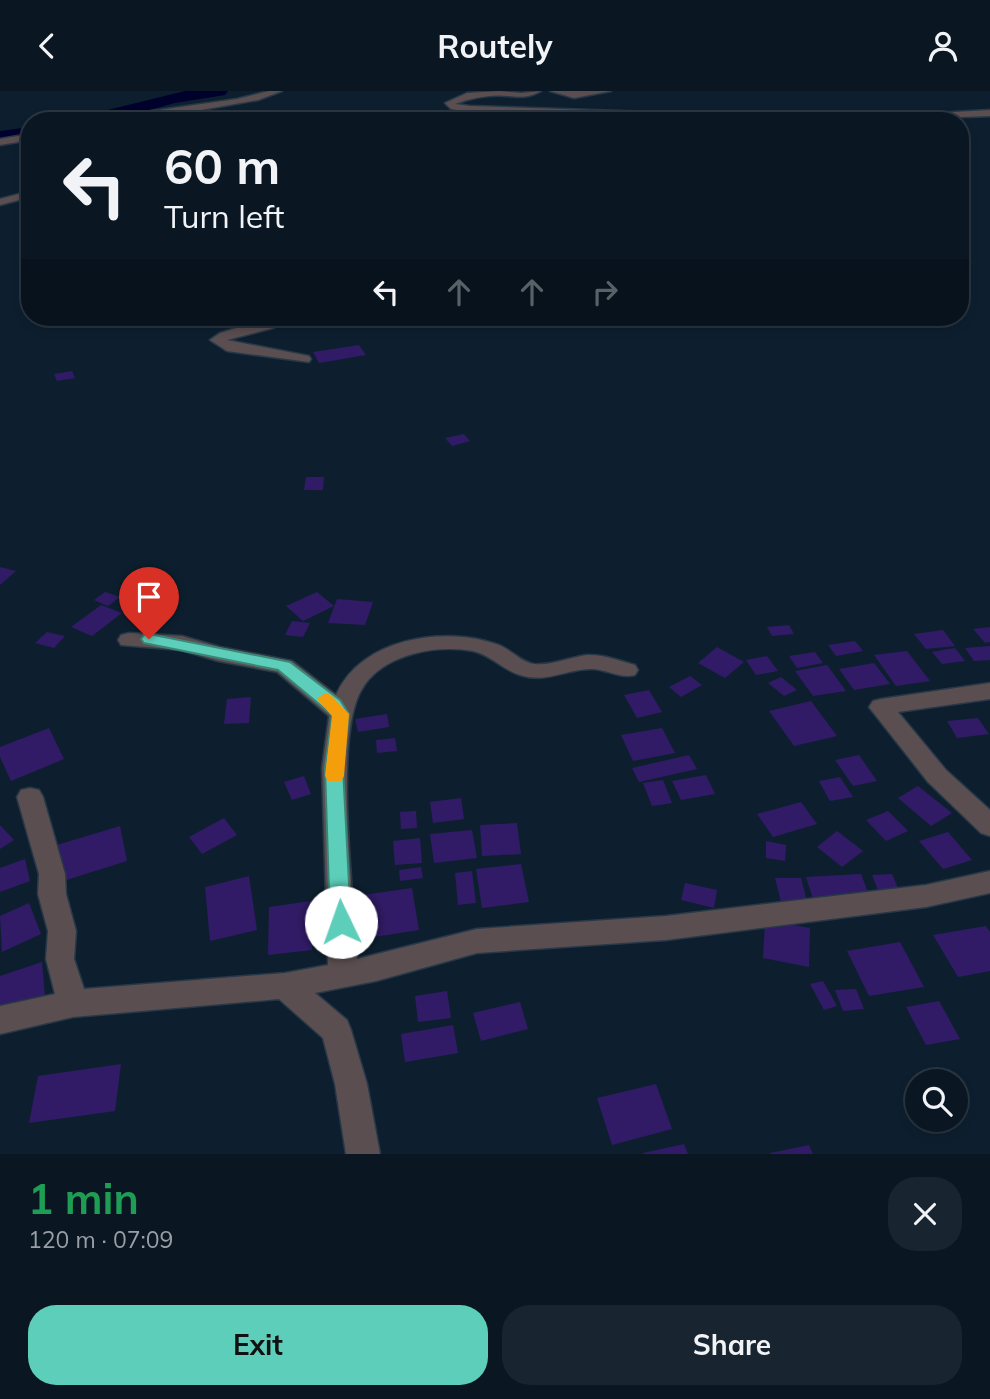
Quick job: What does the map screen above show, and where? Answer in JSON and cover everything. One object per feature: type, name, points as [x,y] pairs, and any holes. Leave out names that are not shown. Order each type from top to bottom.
[{"type":"street","points":[[153,112],[253,98],[278,91]]},
{"type":"street","points":[[537,91],[521,96],[507,93],[467,96],[449,103],[454,107],[470,109],[560,112]]},
{"type":"street","points":[[554,91],[574,95],[607,91]]},
{"type":"street","points":[[186,107],[201,112]]},
{"type":"street","points":[[969,114],[990,113]]},
{"type":"street","points":[[0,142],[21,138]]},
{"type":"street","points":[[0,202],[21,196]]},
{"type":"street","points":[[264,326],[225,335],[217,341],[227,347],[304,359]]},
{"type":"street","points":[[129,640],[149,639],[182,643],[218,654],[284,666],[341,714]]},
{"type":"street","points":[[343,974],[334,768],[341,714],[354,682],[389,655],[415,646],[448,643],[490,649],[526,670],[541,671],[594,662],[627,670]]},
{"type":"street","points":[[990,691],[881,708],[937,776],[990,826]]},
{"type":"street","points":[[30,797],[52,874],[52,894],[62,931],[60,959],[73,1003]]},
{"type":"street","points":[[0,1020],[73,1003],[231,988],[285,986],[477,941],[666,928],[926,896],[990,882]]},
{"type":"street","points":[[285,986],[336,1030],[352,1084],[363,1154]]},
{"type":"building","points":[[359,345],[366,355],[319,363],[313,352]]},
{"type":"building","points":[[72,371],[75,378],[57,381],[54,374]]},
{"type":"building","points":[[464,434],[470,441],[452,446],[445,438]]},
{"type":"building","points":[[306,477],[324,477],[323,490],[304,490]]},
{"type":"building","points":[[0,567],[16,571],[0,585]]},
{"type":"building","points":[[105,592],[120,597],[108,606],[94,600]]},
{"type":"building","points":[[317,592],[334,606],[303,621],[286,606]]},
{"type":"building","points":[[337,599],[373,602],[365,625],[328,623]]},
{"type":"building","points":[[101,605],[122,613],[92,636],[71,627]]},
{"type":"building","points":[[292,621],[310,623],[303,637],[285,635]]},
{"type":"building","points":[[789,625],[794,634],[772,636],[767,627]]},
{"type":"building","points":[[990,627],[990,642],[985,643],[973,629]]},
{"type":"building","points":[[943,630],[955,646],[926,649],[914,634]]},
{"type":"building","points":[[47,632],[65,636],[54,648],[35,643]]},
{"type":"building","points":[[855,641],[863,651],[836,656],[828,645]]},
{"type":"building","points":[[990,646],[990,660],[974,661],[965,648]]},
{"type":"building","points":[[717,647],[744,662],[725,678],[698,663]]},
{"type":"building","points":[[955,648],[965,661],[942,664],[932,652]]},
{"type":"building","points":[[907,651],[930,681],[896,686],[874,655]]},
{"type":"building","points":[[815,652],[823,663],[797,668],[789,656]]},
{"type":"building","points":[[767,656],[778,671],[756,675],[746,660]]},
{"type":"building","points":[[874,663],[890,684],[854,690],[839,669]]},
{"type":"building","points":[[827,665],[846,691],[813,696],[795,671]]},
{"type":"building","points":[[690,676],[702,685],[681,697],[669,687]]},
{"type":"building","points":[[781,677],[797,690],[784,696],[768,683]]},
{"type":"building","points":[[649,690],[662,712],[637,718],[624,695]]},
{"type":"building","points":[[251,697],[249,723],[224,724],[227,699]]},
{"type":"building","points":[[811,701],[837,736],[794,746],[769,711]]},
{"type":"building","points":[[387,714],[389,727],[358,732],[355,719]]},
{"type":"building","points":[[978,718],[989,734],[957,738],[947,721]]},
{"type":"building","points":[[49,728],[64,759],[11,781],[0,757],[0,747]]},
{"type":"building","points":[[662,728],[675,753],[633,761],[621,735]]},
{"type":"building","points":[[395,738],[397,751],[377,753],[376,740]]},
{"type":"building","points":[[689,755],[697,769],[639,782],[632,768]]},
{"type":"building","points":[[859,755],[877,781],[853,786],[835,760]]},
{"type":"building","points":[[706,775],[715,794],[681,800],[672,781]]},
{"type":"building","points":[[304,776],[311,794],[292,800],[284,782]]},
{"type":"building","points":[[840,777],[853,797],[830,801],[819,781]]},
{"type":"building","points":[[663,780],[672,803],[652,806],[643,783]]},
{"type":"building","points":[[918,786],[952,813],[931,826],[898,798]]},
{"type":"building","points":[[461,798],[464,819],[433,823],[430,802]]},
{"type":"building","points":[[801,802],[817,824],[773,837],[757,814]]},
{"type":"building","points":[[416,811],[417,828],[401,829],[400,812]]},
{"type":"building","points":[[888,811],[908,831],[886,841],[866,820]]},
{"type":"building","points":[[224,818],[237,835],[202,854],[189,837]]},
{"type":"building","points":[[517,823],[521,854],[482,856],[480,825]]},
{"type":"building","points":[[0,825],[14,840],[0,849]]},
{"type":"building","points":[[120,826],[127,861],[63,881],[57,845]]},
{"type":"building","points":[[472,830],[477,858],[434,863],[430,834]]},
{"type":"building","points":[[837,831],[863,851],[842,867],[817,847]]},
{"type":"building","points":[[948,832],[972,860],[943,869],[919,841]]},
{"type":"building","points":[[420,838],[422,863],[395,865],[393,841]]},
{"type":"building","points":[[766,841],[786,845],[785,861],[766,858]]},
{"type":"building","points":[[25,859],[30,881],[0,892],[0,868]]},
{"type":"building","points":[[521,864],[529,902],[482,908],[476,869]]},
{"type":"building","points":[[421,867],[423,878],[400,881],[399,870]]},
{"type":"building","points":[[472,871],[476,903],[458,905],[455,873]]},
{"type":"building","points":[[861,874],[871,900],[814,902],[806,877]]},
{"type":"building","points":[[892,874],[902,897],[881,898],[872,875]]},
{"type":"building","points":[[249,876],[257,930],[210,941],[205,887]]},
{"type":"building","points":[[775,878],[801,878],[807,901],[781,902]]},
{"type":"building","points":[[685,883],[717,890],[714,908],[681,900]]},
{"type":"building","points":[[412,888],[419,930],[361,939],[356,896]]},
{"type":"building","points":[[311,901],[312,950],[268,955],[269,907]]},
{"type":"building","points":[[29,903],[41,934],[2,952],[0,916]]},
{"type":"building","points":[[765,920],[810,928],[809,967],[763,958]]},
{"type":"building","points":[[986,926],[990,932],[990,971],[958,977],[933,935]]},
{"type":"building","points":[[900,942],[924,987],[869,996],[847,951]]},
{"type":"building","points":[[42,962],[45,997],[0,1011],[0,976]]},
{"type":"building","points":[[823,981],[837,1006],[824,1010],[810,984]]},
{"type":"building","points":[[856,989],[864,1009],[843,1011],[835,990]]},
{"type":"building","points":[[447,991],[451,1018],[418,1022],[415,996]]},
{"type":"building","points":[[939,1001],[960,1039],[926,1045],[906,1007]]},
{"type":"building","points":[[520,1002],[528,1029],[481,1041],[473,1013]]},
{"type":"building","points":[[453,1025],[458,1053],[405,1062],[401,1034]]},
{"type":"building","points":[[121,1064],[115,1111],[29,1123],[38,1076]]},
{"type":"building","points":[[656,1084],[672,1129],[612,1145],[597,1098]]},
{"type":"building","points":[[684,1144],[688,1154],[643,1154],[643,1153]]},
{"type":"building","points":[[809,1145],[813,1154],[770,1154],[770,1153]]},
{"type":"waterway","points":[[120,112],[174,98],[219,91]]},
{"type":"waterway","points":[[0,137],[21,134]]},
{"type":"slow traffic","points":[[325,699],[341,714],[334,776]]},
{"type":"route","points":[[149,639],[182,643],[218,654],[284,666],[341,714],[334,768],[341,922]]}]
